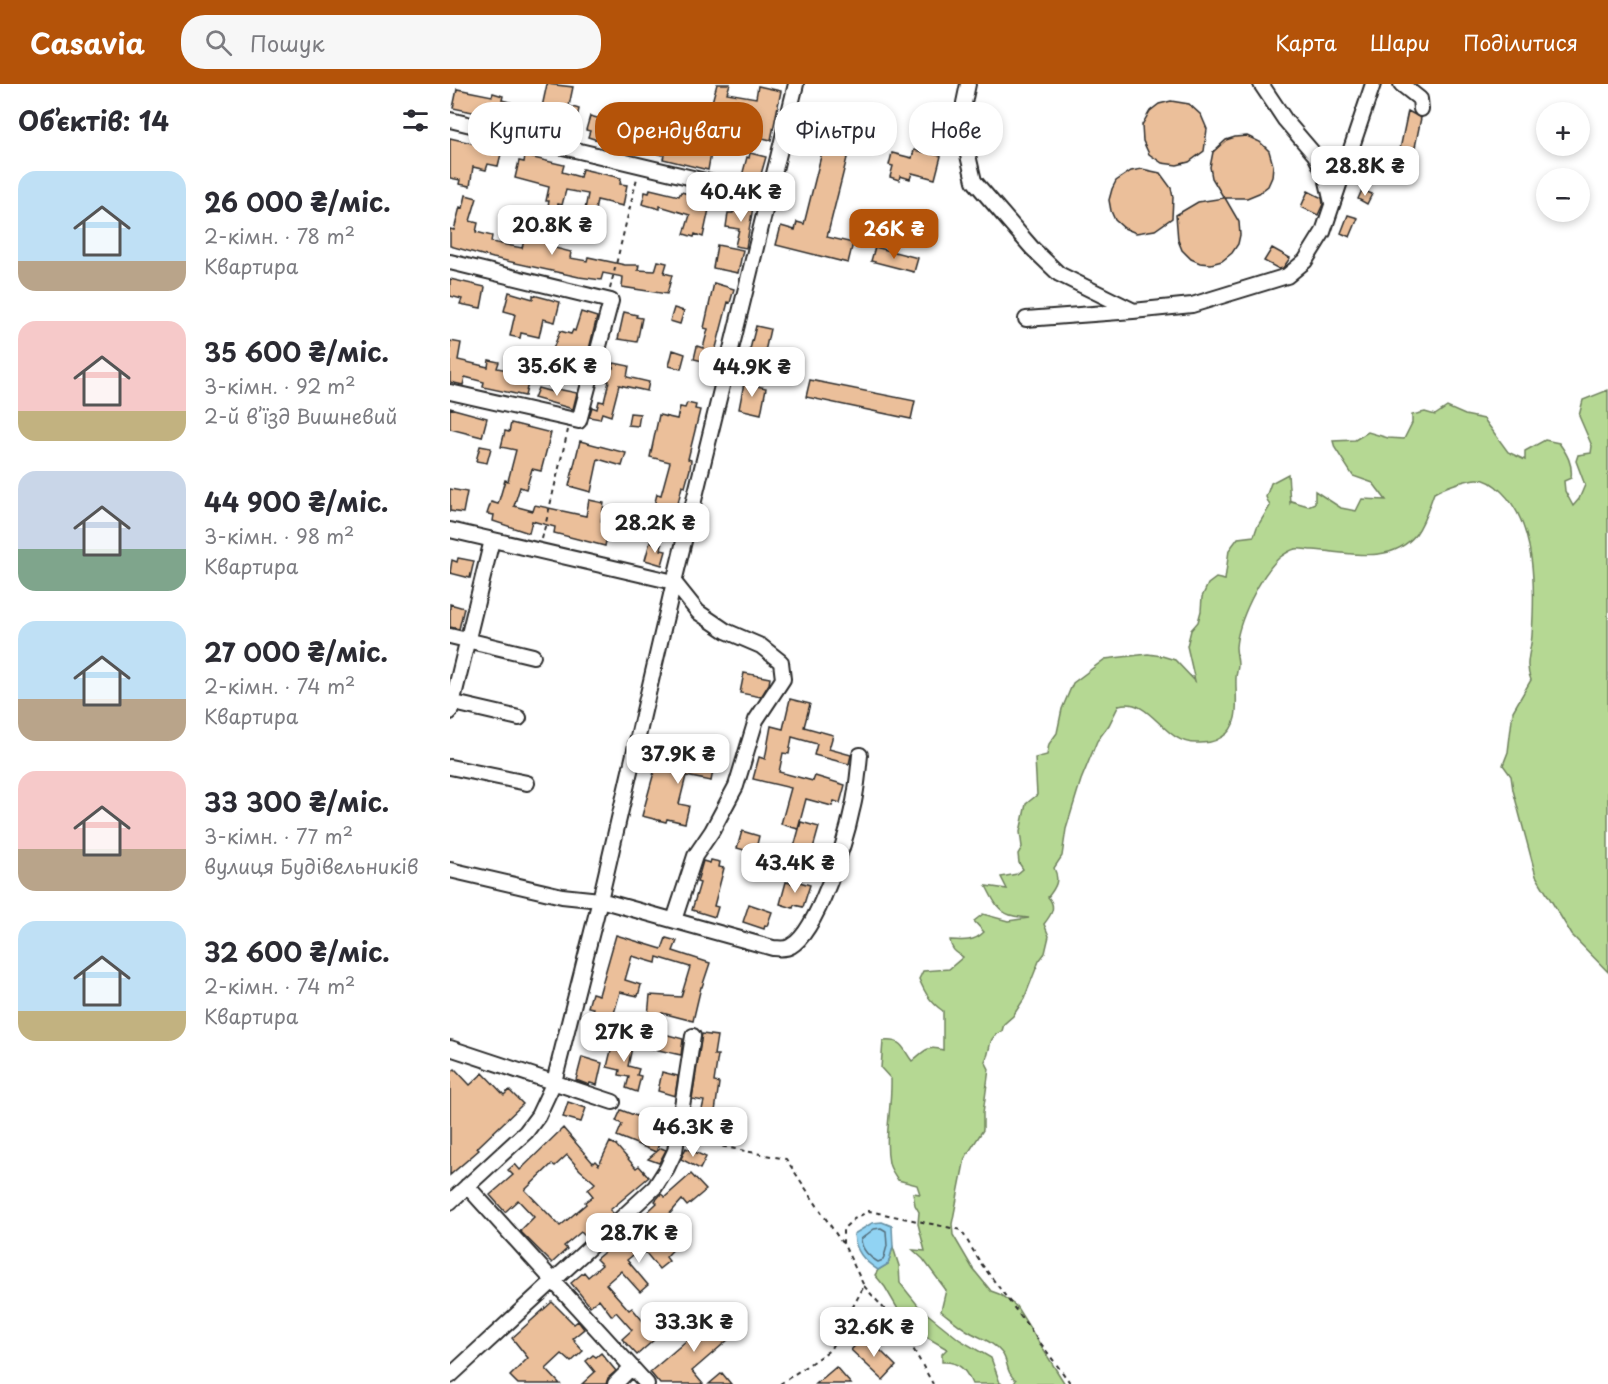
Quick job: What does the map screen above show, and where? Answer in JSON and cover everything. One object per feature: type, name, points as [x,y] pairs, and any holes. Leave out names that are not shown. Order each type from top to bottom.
[{"type":"street","points":[[450,1202],[526,1132],[538,1116],[554,1082],[600,900],[674,582],[796,84]]},
{"type":"street","points":[[968,84],[964,103],[964,138],[974,181],[1032,248],[1059,274],[1133,311]]},
{"type":"street","points":[[1261,84],[1285,120],[1315,155],[1326,177],[1332,205]]},
{"type":"street","points":[[1026,319],[1192,304],[1287,276],[1305,261],[1323,232],[1372,84]]},
{"type":"street","points":[[1401,84],[1420,99],[1421,109]]},
{"type":"street","points":[[450,120],[768,196]]},
{"type":"street","points":[[450,261],[611,301],[579,421],[450,392]]},
{"type":"street","points":[[450,530],[674,582],[698,612],[726,631],[761,646],[781,662],[783,679],[756,720],[735,786],[712,831],[695,856],[674,920]]},
{"type":"street","points":[[492,540],[451,706],[519,718]]},
{"type":"street","points":[[450,636],[533,657]]},
{"type":"street","points":[[450,870],[562,896],[600,900],[773,948],[784,949],[803,936],[824,895],[852,812],[860,755]]},
{"type":"street","points":[[450,767],[527,783]]},
{"type":"street","points":[[450,1376],[655,1187],[668,1168],[675,1150],[693,1035]]},
{"type":"street","points":[[450,1048],[613,1102]]},
{"type":"street","points":[[467,1186],[647,1384]]},
{"type":"street","points":[[615,1384],[632,1367]]},
{"type":"path","points":[[607,300],[640,166]]},
{"type":"path","points":[[539,551],[571,419]]},
{"type":"path","points":[[680,1126],[720,1146],[786,1159],[843,1243],[864,1287],[903,1329],[933,1384]]},
{"type":"path","points":[[843,1243],[843,1229],[854,1218],[869,1211],[962,1230],[980,1262],[1071,1384]]},
{"type":"path","points":[[780,1384],[830,1350],[864,1287]]},
{"type":"green space","points":[[1608,390],[1608,972],[1572,935],[1536,876],[1511,776],[1503,765],[1508,752],[1513,711],[1531,680],[1528,663],[1534,598],[1531,559],[1522,522],[1513,506],[1491,483],[1481,479],[1468,480],[1434,493],[1416,534],[1406,544],[1394,550],[1368,555],[1291,550],[1272,566],[1245,612],[1236,647],[1238,665],[1235,718],[1228,732],[1219,739],[1209,742],[1184,741],[1174,736],[1149,714],[1130,704],[1119,705],[1109,725],[1097,741],[1081,780],[1066,829],[1062,856],[1054,868],[1057,880],[1048,897],[1053,908],[1044,924],[1049,936],[1045,953],[1039,961],[1024,999],[990,1044],[985,1061],[989,1069],[983,1130],[965,1158],[952,1224],[953,1235],[973,1269],[991,1291],[1016,1306],[1065,1384],[1014,1384],[1016,1380],[1010,1374],[1003,1355],[997,1348],[964,1329],[941,1311],[946,1290],[923,1259],[913,1250],[925,1251],[918,1224],[919,1212],[913,1193],[920,1194],[917,1185],[898,1180],[889,1163],[887,1143],[891,1079],[881,1068],[883,1041],[898,1043],[912,1061],[929,1049],[943,1050],[943,1011],[931,1001],[923,989],[919,979],[923,971],[949,969],[963,957],[956,952],[950,940],[968,940],[984,932],[974,921],[983,914],[1008,921],[1029,918],[1005,913],[995,903],[986,886],[1007,889],[1001,877],[1017,874],[1023,869],[1019,863],[1018,854],[1022,847],[1020,832],[1026,804],[1037,795],[1035,758],[1047,755],[1049,744],[1057,733],[1062,709],[1073,683],[1105,659],[1148,654],[1175,660],[1195,681],[1187,646],[1191,630],[1198,622],[1202,597],[1208,584],[1216,578],[1225,580],[1229,550],[1238,538],[1254,536],[1270,506],[1266,497],[1271,483],[1288,474],[1290,503],[1291,501],[1308,506],[1315,503],[1315,491],[1341,508],[1356,511],[1362,499],[1386,500],[1373,483],[1353,476],[1333,441],[1355,440],[1368,432],[1388,438],[1404,439],[1412,423],[1412,415],[1425,412],[1435,415],[1447,407],[1465,415],[1484,419],[1508,452],[1525,460],[1525,451],[1545,440],[1559,443],[1570,464],[1571,478],[1564,481],[1565,491],[1573,506],[1585,485],[1576,461],[1578,455],[1591,453],[1592,446],[1579,416],[1583,400]]},
{"type":"green space","points":[[893,1247],[899,1266],[900,1283],[920,1308],[960,1340],[991,1358],[1000,1383],[1004,1384],[972,1384],[961,1367],[953,1363],[942,1362],[942,1354],[947,1349],[928,1338],[912,1318],[899,1311],[875,1275],[878,1270],[888,1264]]},
{"type":"water","points":[[882,1222],[892,1226],[893,1247],[888,1264],[878,1270],[861,1255],[856,1246],[854,1234],[872,1223]]},
{"type":"building","points":[[547,84],[573,87],[570,102],[543,102]]},
{"type":"building","points":[[717,84],[730,84],[727,93],[756,98],[758,86],[781,91],[779,102],[775,102],[775,120],[771,140],[763,138],[763,102],[712,102]]},
{"type":"building","points":[[457,89],[492,96],[493,93],[503,96],[502,100],[510,102],[468,102],[468,111],[453,108]]},
{"type":"building","points":[[1171,101],[1189,104],[1201,115],[1207,129],[1204,151],[1189,162],[1177,165],[1162,163],[1149,154],[1143,141],[1142,125],[1150,111],[1159,104]]},
{"type":"building","points":[[1408,111],[1421,118],[1413,157],[1399,154]]},
{"type":"building","points":[[590,116],[595,117],[595,139],[588,137],[590,131],[586,130]]},
{"type":"building","points":[[1247,136],[1260,142],[1269,151],[1273,165],[1272,177],[1268,186],[1259,193],[1247,198],[1225,198],[1239,222],[1238,244],[1222,261],[1211,264],[1200,263],[1191,259],[1182,250],[1178,240],[1176,215],[1198,202],[1224,198],[1212,178],[1210,167],[1213,152],[1226,140]]},
{"type":"building","points":[[450,138],[468,142],[468,156],[500,156],[498,166],[488,164],[486,170],[473,167],[470,186],[459,184],[460,180],[450,178]]},
{"type":"building","points":[[897,154],[912,158],[912,156],[941,156],[935,179],[912,173],[910,179],[900,176],[899,180],[890,177],[893,166],[889,165],[891,156]]},
{"type":"building","points":[[525,156],[564,165],[562,172],[580,177],[582,169],[621,178],[620,184],[627,185],[623,206],[597,200],[593,222],[583,220],[588,194],[566,190],[562,205],[558,204],[556,213],[547,211],[549,201],[546,201],[549,187],[515,178],[519,161],[524,162]]},
{"type":"building","points":[[664,156],[711,156],[708,170],[663,159]]},
{"type":"building","points":[[749,156],[766,157],[759,181],[742,176],[747,157]]},
{"type":"building","points":[[821,156],[847,156],[827,237],[853,243],[848,263],[776,245],[781,226],[795,230],[797,222],[804,224]]},
{"type":"building","points":[[1142,169],[1160,173],[1171,188],[1172,218],[1155,230],[1136,233],[1124,228],[1115,220],[1109,200],[1116,181],[1131,171]]},
{"type":"building","points":[[650,189],[679,196],[681,192],[711,200],[703,237],[684,234],[690,215],[660,206],[660,209],[642,204],[645,192],[649,193]]},
{"type":"building","points":[[1362,190],[1372,194],[1367,204],[1358,199]]},
{"type":"building","points":[[1308,191],[1322,198],[1323,204],[1318,215],[1301,207]]},
{"type":"building","points":[[466,195],[477,198],[470,221],[478,223],[476,232],[492,236],[491,242],[522,248],[525,237],[552,242],[551,247],[571,252],[570,258],[587,261],[588,257],[625,265],[639,265],[638,270],[655,271],[658,261],[667,263],[664,273],[672,275],[667,294],[622,287],[623,277],[603,273],[601,280],[579,277],[450,246],[450,229],[454,230]]},
{"type":"building","points":[[735,204],[753,207],[746,248],[735,246],[739,229],[726,227],[728,213],[733,213]]},
{"type":"building","points":[[1348,215],[1358,218],[1350,237],[1341,233]]},
{"type":"building","points":[[717,245],[743,250],[738,273],[713,268]]},
{"type":"building","points":[[875,247],[918,258],[914,272],[871,261]]},
{"type":"building","points":[[1272,248],[1290,258],[1283,268],[1279,269],[1264,261]]},
{"type":"building","points":[[450,279],[485,287],[481,308],[460,304],[462,299],[450,296]]},
{"type":"building","points":[[714,283],[734,289],[730,303],[728,302],[712,363],[694,359],[697,346],[703,348],[708,329],[704,328]]},
{"type":"building","points":[[509,292],[533,299],[533,295],[560,302],[555,322],[543,319],[539,337],[521,333],[520,338],[510,336],[515,314],[504,311]]},
{"type":"building","points":[[674,308],[684,311],[680,324],[670,321]]},
{"type":"building","points":[[581,312],[597,317],[587,357],[574,352],[568,373],[546,367],[560,331],[571,334],[573,330],[575,331]]},
{"type":"building","points":[[624,312],[642,318],[637,342],[618,339]]},
{"type":"building","points":[[756,326],[770,329],[764,356],[749,353]]},
{"type":"building","points":[[450,341],[461,343],[458,360],[488,367],[489,360],[499,362],[497,368],[518,372],[522,359],[533,362],[525,396],[483,387],[484,382],[465,377],[463,385],[450,382]]},
{"type":"building","points":[[673,350],[685,354],[681,369],[669,366]]},
{"type":"building","points":[[614,363],[629,366],[627,377],[649,382],[647,391],[619,385],[611,416],[602,413],[600,419],[589,417],[592,407],[597,409],[599,401],[604,402],[609,381],[606,381],[608,367],[613,368]]},
{"type":"building","points":[[810,380],[915,401],[911,419],[806,397]]},
{"type":"building","points":[[744,383],[766,388],[761,414],[739,409]]},
{"type":"building","points":[[538,388],[556,393],[557,389],[577,393],[573,409],[534,398]]},
{"type":"building","points":[[687,403],[696,405],[695,409],[700,410],[688,459],[691,460],[690,469],[685,487],[682,486],[675,516],[653,510],[657,494],[661,495],[670,462],[650,457],[659,415],[677,419],[680,407],[685,408]]},
{"type":"building","points":[[450,408],[487,418],[482,437],[450,429]]},
{"type":"building","points":[[630,413],[640,414],[638,426],[628,425]]},
{"type":"building","points":[[511,423],[551,433],[541,471],[532,469],[526,489],[520,487],[514,506],[533,511],[535,505],[586,516],[589,500],[604,503],[601,521],[636,528],[634,538],[608,532],[605,546],[554,533],[555,527],[532,521],[529,533],[493,521],[494,515],[487,514],[491,502],[498,504],[505,480],[508,481],[516,450],[501,447],[505,431],[509,432]]},
{"type":"building","points":[[580,441],[626,453],[622,466],[598,459],[591,492],[569,486]]},
{"type":"building","points":[[480,446],[491,448],[487,463],[476,461]]},
{"type":"building","points":[[450,489],[467,492],[463,513],[450,511]]},
{"type":"building","points":[[650,542],[662,545],[661,550],[666,551],[662,565],[645,560]]},
{"type":"building","points":[[458,558],[474,561],[470,578],[450,573],[452,560],[457,562]]},
{"type":"building","points":[[450,604],[464,608],[459,629],[450,627]]},
{"type":"building","points":[[744,673],[770,678],[761,697],[740,693]]},
{"type":"building","points":[[790,699],[810,704],[804,727],[833,735],[829,749],[851,755],[849,764],[814,755],[817,744],[792,737],[789,754],[783,753],[779,772],[813,781],[815,776],[845,785],[840,803],[834,801],[832,806],[806,799],[798,829],[781,824],[791,788],[753,779],[759,757],[765,759],[771,726],[783,729]]},
{"type":"building","points":[[699,741],[717,745],[716,756],[711,781],[686,776],[679,804],[689,806],[685,823],[667,819],[666,822],[642,816],[656,765],[682,771],[685,758],[695,760]]},
{"type":"building","points":[[801,822],[819,827],[812,852],[794,847]]},
{"type":"building","points":[[742,831],[759,836],[755,853],[737,848]]},
{"type":"building","points":[[711,860],[720,862],[719,867],[724,868],[714,906],[718,907],[715,917],[692,910],[700,883],[697,882],[703,861],[710,863]]},
{"type":"building","points":[[796,881],[810,885],[803,907],[794,905],[793,908],[780,904],[786,882],[795,884]]},
{"type":"building","points":[[749,904],[772,912],[764,929],[743,922]]},
{"type":"building","points":[[616,935],[662,949],[666,938],[677,941],[673,951],[710,963],[701,987],[693,1021],[662,1013],[657,1032],[683,1039],[681,1055],[636,1045],[639,1026],[647,1027],[650,995],[681,997],[690,967],[657,957],[656,963],[632,956],[625,980],[641,985],[638,996],[620,992],[613,1017],[615,1018],[611,1033],[614,1034],[611,1046],[591,1041],[592,1036],[586,1035],[593,1008],[588,1007],[592,993],[599,995]]},
{"type":"building","points":[[702,1034],[717,1036],[714,1055],[718,1055],[714,1082],[719,1083],[714,1119],[720,1121],[717,1131],[698,1126],[704,1101],[692,1099]]},
{"type":"building","points":[[614,1038],[633,1043],[628,1066],[639,1069],[637,1075],[641,1076],[637,1092],[626,1088],[629,1077],[619,1075],[620,1070],[607,1067]]},
{"type":"building","points":[[582,1057],[602,1063],[597,1085],[590,1083],[589,1085],[576,1080]]},
{"type":"building","points":[[455,1069],[470,1085],[483,1073],[504,1095],[509,1090],[523,1104],[477,1148],[479,1150],[450,1175],[450,1073]]},
{"type":"building","points":[[662,1072],[678,1076],[675,1096],[658,1091]]},
{"type":"building","points":[[568,1102],[586,1108],[581,1122],[563,1117]]},
{"type":"building","points":[[621,1110],[665,1127],[656,1152],[617,1136],[622,1124],[616,1121]]},
{"type":"building","points":[[563,1128],[593,1163],[595,1161],[599,1165],[610,1142],[616,1145],[636,1168],[639,1166],[649,1177],[610,1210],[613,1213],[587,1238],[581,1232],[564,1246],[567,1249],[552,1263],[520,1231],[534,1217],[518,1200],[505,1212],[490,1195],[513,1175],[508,1170],[515,1164],[520,1170]],"holes":[[[567,1155],[595,1183],[588,1190],[593,1196],[560,1226],[525,1190],[552,1164],[555,1166]]]},
{"type":"building","points":[[661,1148],[666,1150],[659,1163],[648,1159]]},
{"type":"building","points":[[686,1148],[706,1157],[700,1169],[681,1159]]},
{"type":"building","points":[[691,1174],[706,1190],[687,1206],[682,1200],[666,1218],[680,1233],[677,1237],[681,1241],[666,1257],[669,1261],[659,1269],[642,1248],[627,1260],[648,1285],[640,1292],[621,1271],[606,1284],[629,1310],[632,1308],[647,1326],[661,1313],[674,1327],[667,1334],[664,1331],[637,1355],[622,1339],[632,1330],[616,1312],[612,1316],[599,1299],[590,1306],[571,1283],[584,1272],[588,1277],[602,1265],[596,1259],[642,1220],[641,1218],[657,1203],[655,1201],[661,1194],[665,1197]]},
{"type":"building","points":[[552,1302],[574,1324],[578,1321],[584,1329],[573,1338],[583,1351],[571,1362],[562,1354],[546,1369],[560,1384],[518,1384],[510,1376],[528,1358],[512,1338]]},
{"type":"building","points":[[734,1314],[740,1321],[725,1335],[729,1339],[692,1371],[703,1384],[660,1384],[650,1372],[714,1317],[718,1320],[723,1316],[727,1320]]},
{"type":"building","points":[[865,1335],[896,1366],[883,1380],[851,1350]]},
{"type":"building","points":[[601,1353],[616,1371],[608,1378],[606,1384],[582,1384],[595,1372],[586,1361],[593,1355],[596,1357]]},
{"type":"building","points":[[836,1367],[851,1384],[816,1384]]},
{"type":"building","points":[[722,1373],[731,1384],[709,1384]]}]
